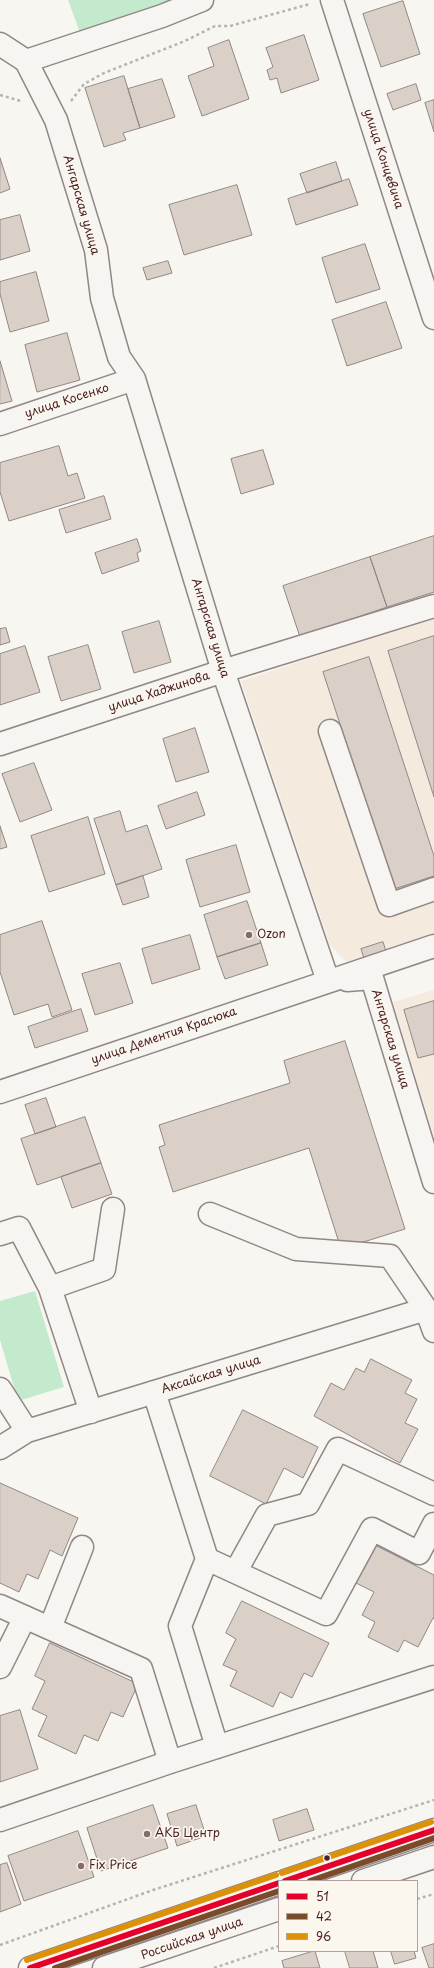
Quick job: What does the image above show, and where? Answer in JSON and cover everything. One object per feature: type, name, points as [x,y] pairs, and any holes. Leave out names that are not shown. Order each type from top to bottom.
[{"type":"street","points":[[26,61],[162,16],[202,0]]},
{"type":"street","name":"улица Концевича","points":[[321,2],[434,318]]},
{"type":"street","name":"Ангарская улица","points":[[0,44],[26,61],[51,110],[96,250],[102,298],[120,357],[134,379],[223,671],[328,981],[372,978],[434,1182]]},
{"type":"street","name":"улица Косенко","points":[[0,424],[134,379]]},
{"type":"street","name":"улица Хаджинова","points":[[0,744],[223,671],[434,606]]},
{"type":"street","points":[[330,730],[389,905],[434,889]]},
{"type":"street","points":[[328,981],[428,953]]},
{"type":"street","name":"улица Дементия Красюка","points":[[0,1092],[328,981]]},
{"type":"street","points":[[50,1288],[104,1270],[113,1209]]},
{"type":"street","points":[[210,1214],[296,1249],[390,1256],[426,1309],[434,1331]]},
{"type":"street","points":[[0,1234],[19,1228],[50,1288],[91,1412]]},
{"type":"street","name":"Аксайская улица","points":[[0,1448],[27,1431],[426,1309]]},
{"type":"street","points":[[0,1390],[27,1431]]},
{"type":"street","points":[[154,1392],[207,1559],[180,1626],[217,1747]]},
{"type":"street","points":[[236,1571],[267,1515],[308,1504],[338,1449],[434,1494]]},
{"type":"street","points":[[207,1559],[236,1571],[326,1614],[372,1529],[419,1552],[434,1524]]},
{"type":"street","points":[[50,1628],[82,1547]]},
{"type":"street","points":[[0,1606],[141,1668],[170,1762]]},
{"type":"street","points":[[0,1667],[25,1617]]},
{"type":"street","points":[[0,1820],[170,1762],[434,1677]]},
{"type":"street","points":[[288,1880],[434,1830]]},
{"type":"street","points":[[366,1880],[434,1857]]},
{"type":"street","name":"Российская улица","points":[[30,1968],[278,1883]]},
{"type":"street","name":"Российская улица","points":[[104,1968],[278,1909]]},
{"type":"path","points":[[0,95],[51,110],[72,101],[84,84],[104,73],[185,41],[215,26],[230,26],[321,2]]},
{"type":"path","points":[[0,1945],[153,1890],[434,1800]]},
{"type":"path","points":[[418,1899],[434,1894]]},
{"type":"path","points":[[214,1968],[278,1946]]},
{"type":"shaded area","points":[[434,617],[434,953],[358,975],[330,945],[241,681]]},
{"type":"shaded area","points":[[434,990],[434,1137],[393,1002]]},
{"type":"green space","points":[[68,0],[179,0],[82,38]]},
{"type":"green space","points":[[35,1291],[64,1387],[18,1401],[0,1340],[0,1301]]},
{"type":"building","points":[[403,1],[420,54],[381,67],[363,14]]},
{"type":"building","points":[[304,35],[319,80],[281,93],[277,78],[270,80],[267,70],[273,67],[266,48]]},
{"type":"building","points":[[229,40],[249,99],[202,116],[188,76],[214,66],[208,48]]},
{"type":"building","points":[[124,76],[140,128],[123,133],[126,140],[104,147],[85,88]]},
{"type":"building","points":[[162,79],[175,117],[140,128],[128,89]]},
{"type":"building","points":[[416,84],[421,100],[393,110],[387,94]]},
{"type":"building","points":[[434,100],[434,132],[425,103]]},
{"type":"building","points":[[0,158],[10,189],[0,193]]},
{"type":"building","points":[[336,162],[342,181],[307,193],[300,174]]},
{"type":"building","points":[[349,179],[358,205],[296,225],[288,199]]},
{"type":"building","points":[[237,185],[252,235],[184,255],[169,205]]},
{"type":"building","points":[[20,215],[30,251],[0,260],[0,220]]},
{"type":"building","points":[[365,244],[380,289],[336,303],[322,258]]},
{"type":"building","points":[[168,261],[172,273],[147,280],[143,268]]},
{"type":"building","points":[[36,272],[49,321],[10,332],[0,294],[0,282]]},
{"type":"building","points":[[386,302],[402,348],[347,366],[332,320]]},
{"type":"building","points":[[67,333],[80,380],[37,392],[25,345]]},
{"type":"building","points":[[0,361],[12,401],[0,404]]},
{"type":"building","points":[[59,446],[68,476],[77,473],[85,498],[9,521],[0,492],[0,463]]},
{"type":"building","points":[[263,450],[274,484],[241,494],[231,459]]},
{"type":"building","points":[[104,496],[111,519],[66,533],[59,510]]},
{"type":"building","points":[[434,536],[434,592],[387,607],[370,557]]},
{"type":"building","points":[[137,539],[141,551],[137,553],[139,561],[102,574],[95,553]]},
{"type":"building","points":[[370,557],[387,607],[300,637],[283,586]]},
{"type":"building","points":[[159,621],[171,662],[134,673],[122,632]]},
{"type":"building","points":[[6,628],[10,642],[0,645],[0,629]]},
{"type":"building","points":[[434,636],[434,797],[388,651]]},
{"type":"building","points":[[88,645],[101,689],[61,701],[48,657]]},
{"type":"building","points":[[25,646],[40,692],[0,705],[0,654]]},
{"type":"building","points":[[369,657],[434,856],[434,876],[394,889],[323,672]]},
{"type":"building","points":[[195,728],[209,772],[176,782],[163,739]]},
{"type":"building","points":[[34,763],[52,810],[20,822],[2,774]]},
{"type":"building","points":[[197,792],[205,815],[166,829],[158,806]]},
{"type":"building","points":[[120,811],[126,832],[147,825],[162,869],[116,885],[94,819]]},
{"type":"building","points":[[88,817],[105,874],[49,892],[31,836]]},
{"type":"building","points":[[0,826],[7,847],[0,849]]},
{"type":"building","points":[[236,845],[250,892],[200,907],[186,860]]},
{"type":"building","points":[[143,876],[149,897],[123,905],[116,885]]},
{"type":"building","points":[[247,901],[261,943],[217,957],[204,915]]},
{"type":"building","points":[[42,921],[72,1010],[52,1017],[48,1004],[14,1015],[0,972],[0,935]]},
{"type":"building","points":[[190,935],[200,969],[152,984],[142,949]]},
{"type":"building","points":[[383,942],[386,951],[364,958],[361,949]]},
{"type":"building","points":[[261,943],[268,965],[225,979],[217,957]]},
{"type":"building","points":[[120,963],[133,1003],[95,1015],[82,974]]},
{"type":"building","points":[[434,1001],[434,1054],[418,1058],[404,1010]]},
{"type":"building","points":[[81,1009],[88,1031],[35,1048],[28,1027]]},
{"type":"building","points":[[345,1041],[405,1229],[341,1249],[309,1148],[173,1192],[159,1147],[165,1145],[159,1125],[290,1083],[284,1061]]},
{"type":"building","points":[[46,1098],[56,1127],[35,1134],[25,1105]]},
{"type":"building","points":[[85,1117],[101,1163],[37,1185],[21,1139]]},
{"type":"building","points":[[101,1163],[112,1194],[72,1208],[61,1177]]},
{"type":"building","points":[[371,1359],[412,1380],[405,1393],[417,1399],[405,1423],[418,1429],[400,1463],[314,1416],[331,1383],[344,1390],[356,1368],[364,1372]]},
{"type":"building","points":[[243,1410],[318,1447],[303,1478],[284,1468],[266,1504],[210,1476]]},
{"type":"building","points":[[0,1483],[78,1518],[62,1556],[50,1550],[38,1579],[27,1574],[19,1592],[0,1583]]},
{"type":"building","points":[[373,1544],[434,1575],[434,1619],[433,1618],[418,1647],[404,1640],[398,1652],[368,1637],[375,1622],[362,1615],[374,1592],[354,1582]]},
{"type":"building","points":[[242,1601],[329,1643],[312,1677],[304,1673],[292,1698],[280,1692],[273,1707],[230,1686],[237,1671],[223,1665],[236,1639],[226,1633]]},
{"type":"building","points":[[50,1643],[138,1684],[123,1717],[111,1712],[98,1741],[84,1735],[76,1754],[38,1736],[47,1716],[32,1709],[45,1681],[35,1676]]},
{"type":"building","points":[[20,1710],[38,1769],[0,1782],[0,1716]]},
{"type":"building","points":[[153,1805],[168,1848],[101,1871],[87,1828]]},
{"type":"building","points":[[196,1805],[206,1836],[177,1846],[167,1814]]},
{"type":"building","points":[[307,1809],[314,1830],[279,1841],[273,1820]]},
{"type":"building","points":[[78,1831],[94,1877],[24,1901],[8,1856]]},
{"type":"building","points":[[7,1863],[21,1904],[0,1912],[0,1865]]},
{"type":"building","points":[[434,1944],[434,1968],[429,1968],[422,1948]]},
{"type":"building","points":[[315,1952],[320,1968],[284,1968],[282,1961]]},
{"type":"building","points":[[345,1952],[373,1952],[378,1968],[350,1968]]},
{"type":"building","points":[[391,1952],[414,1952],[416,1958],[395,1964]]},
{"type":"transit line","name":"96","points":[[282,1873],[431,1822]]},
{"type":"transit line","name":"51","points":[[288,1880],[434,1830]]},
{"type":"transit line","name":"42","points":[[313,1880],[434,1838]]},
{"type":"transit line","name":"96","points":[[27,1960],[276,1875]]},
{"type":"transit line","name":"51","points":[[30,1968],[278,1883]]},
{"type":"transit line","name":"42","points":[[55,1968],[278,1891]]},
{"type":"place","name":"Ozon","points":[[249,935]]},
{"type":"place","name":"АКБ Центр","points":[[147,1834]]},
{"type":"place","name":"Fix Price","points":[[81,1866]]}]
